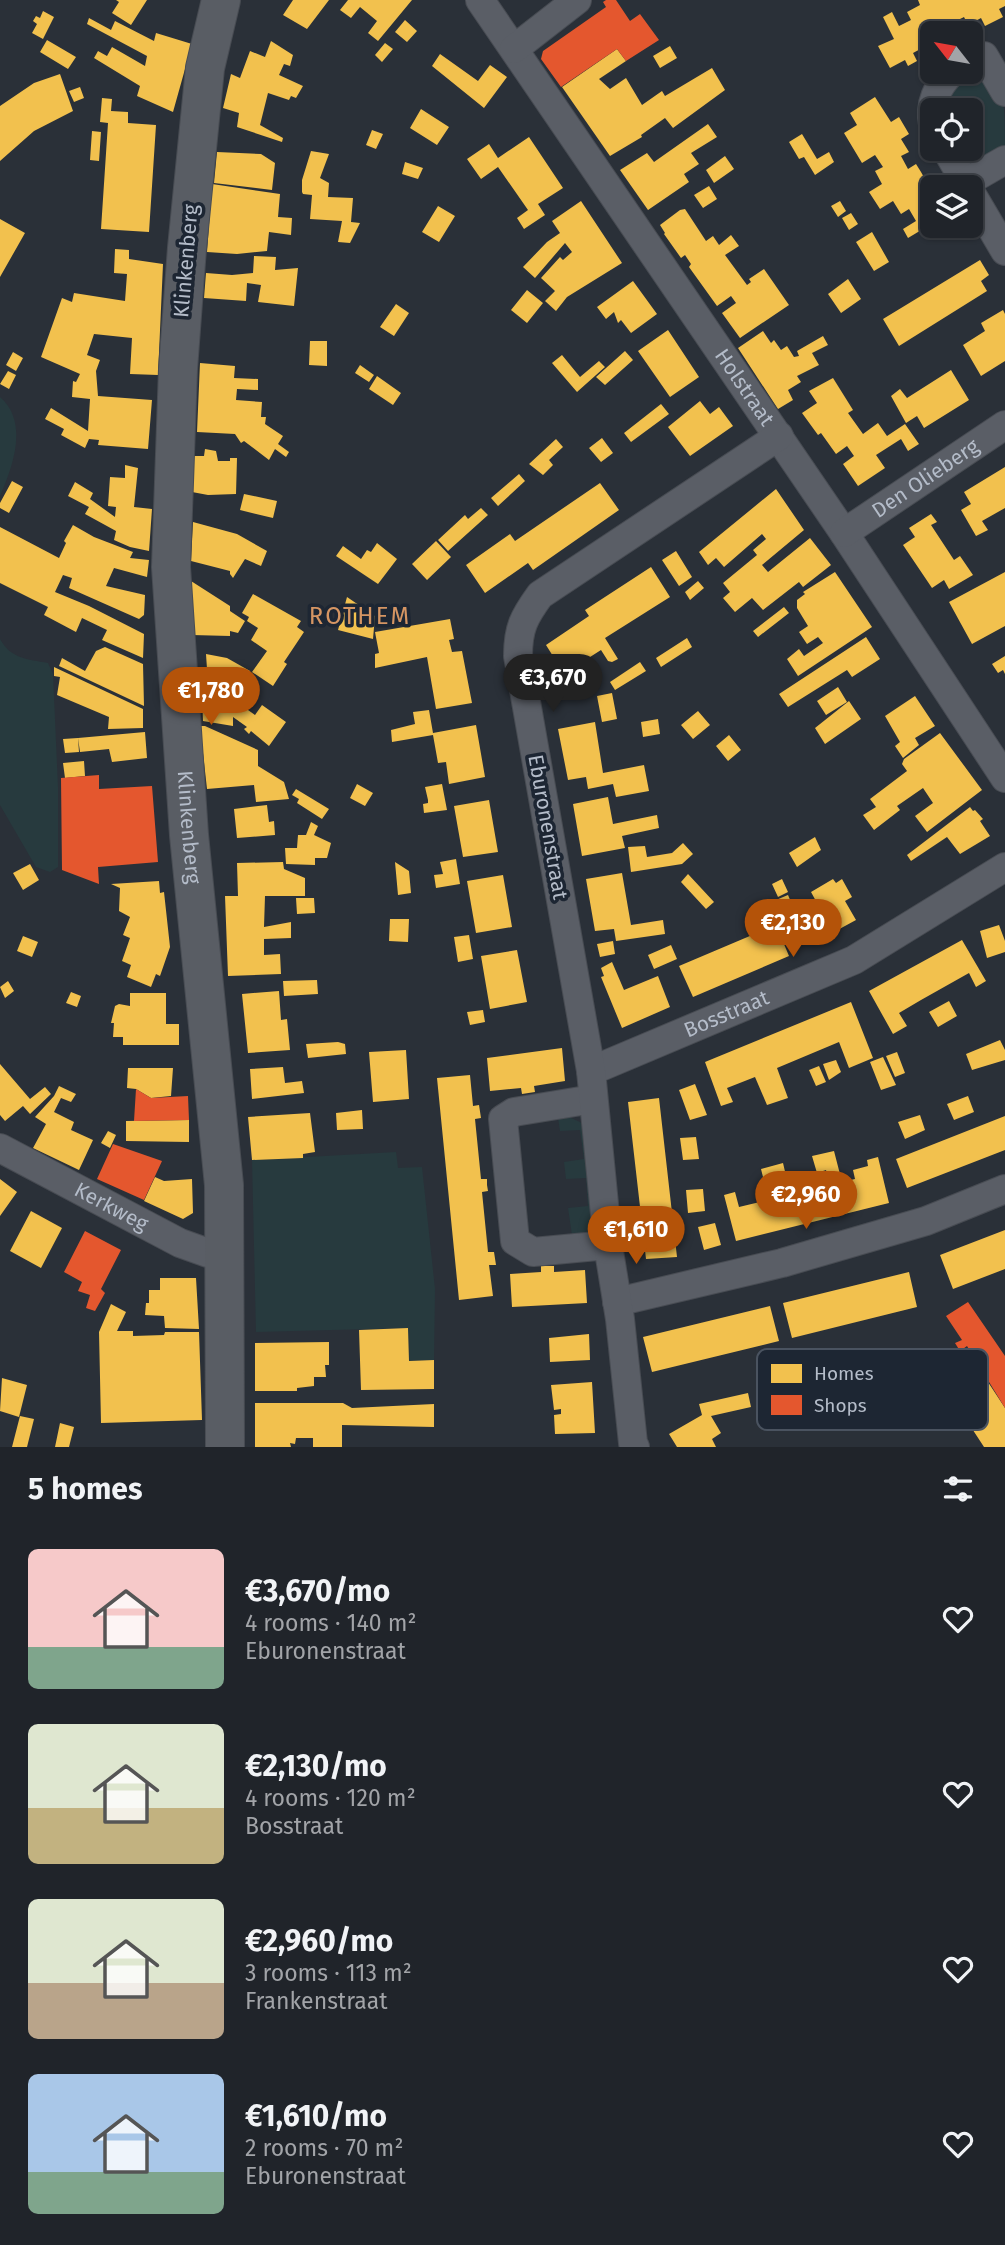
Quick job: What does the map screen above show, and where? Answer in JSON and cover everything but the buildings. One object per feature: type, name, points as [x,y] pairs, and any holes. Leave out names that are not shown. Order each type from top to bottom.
[{"type":"street","name":"Klinkenberg","points":[[221,0],[205,68],[187,248],[178,369],[171,567],[189,835],[224,1185],[225,1447]]},
{"type":"street","name":"Holstraat","points":[[480,0],[779,436],[1005,778]]},
{"type":"street","points":[[514,49],[577,0]]},
{"type":"street","points":[[987,54],[1005,92]]},
{"type":"street","points":[[983,177],[1005,160]]},
{"type":"street","points":[[983,214],[1005,251]]},
{"type":"street","name":"Den Olieberg","points":[[844,533],[1005,425]]},
{"type":"street","name":"Eburonenstraat","points":[[635,1447],[608,1245],[591,1071],[518,656],[518,633],[528,611],[540,595],[779,436]]},
{"type":"street","name":"Bosstraat","points":[[591,1071],[853,960],[1005,867]]},
{"type":"street","points":[[593,1099],[514,1112],[503,1119],[514,1241],[533,1252],[608,1245]]},
{"type":"street","name":"Kerkweg","points":[[0,1148],[180,1243],[225,1254]]},
{"type":"street","points":[[617,1302],[782,1264],[926,1221],[1005,1189]]},
{"type":"green space","points":[[984,79],[988,82],[1004,109],[1005,150],[983,159],[983,98],[948,98],[957,84],[984,84]]},
{"type":"green space","points":[[0,397],[9,407],[14,419],[16,445],[0,496]]},
{"type":"green space","points":[[0,639],[14,654],[48,663],[53,674],[58,867],[50,872],[36,867],[0,805]]},
{"type":"green space","points":[[569,1117],[582,1123],[593,1226],[585,1234],[572,1235],[568,1208],[588,1206],[586,1178],[566,1179],[564,1162],[584,1159],[580,1130],[560,1131],[558,1118]]},
{"type":"green space","points":[[396,1152],[398,1168],[422,1167],[435,1289],[434,1360],[409,1361],[408,1328],[256,1332],[252,1160]]},
{"type":"district","name":"ROTHEM","points":[[360,616]]}]
